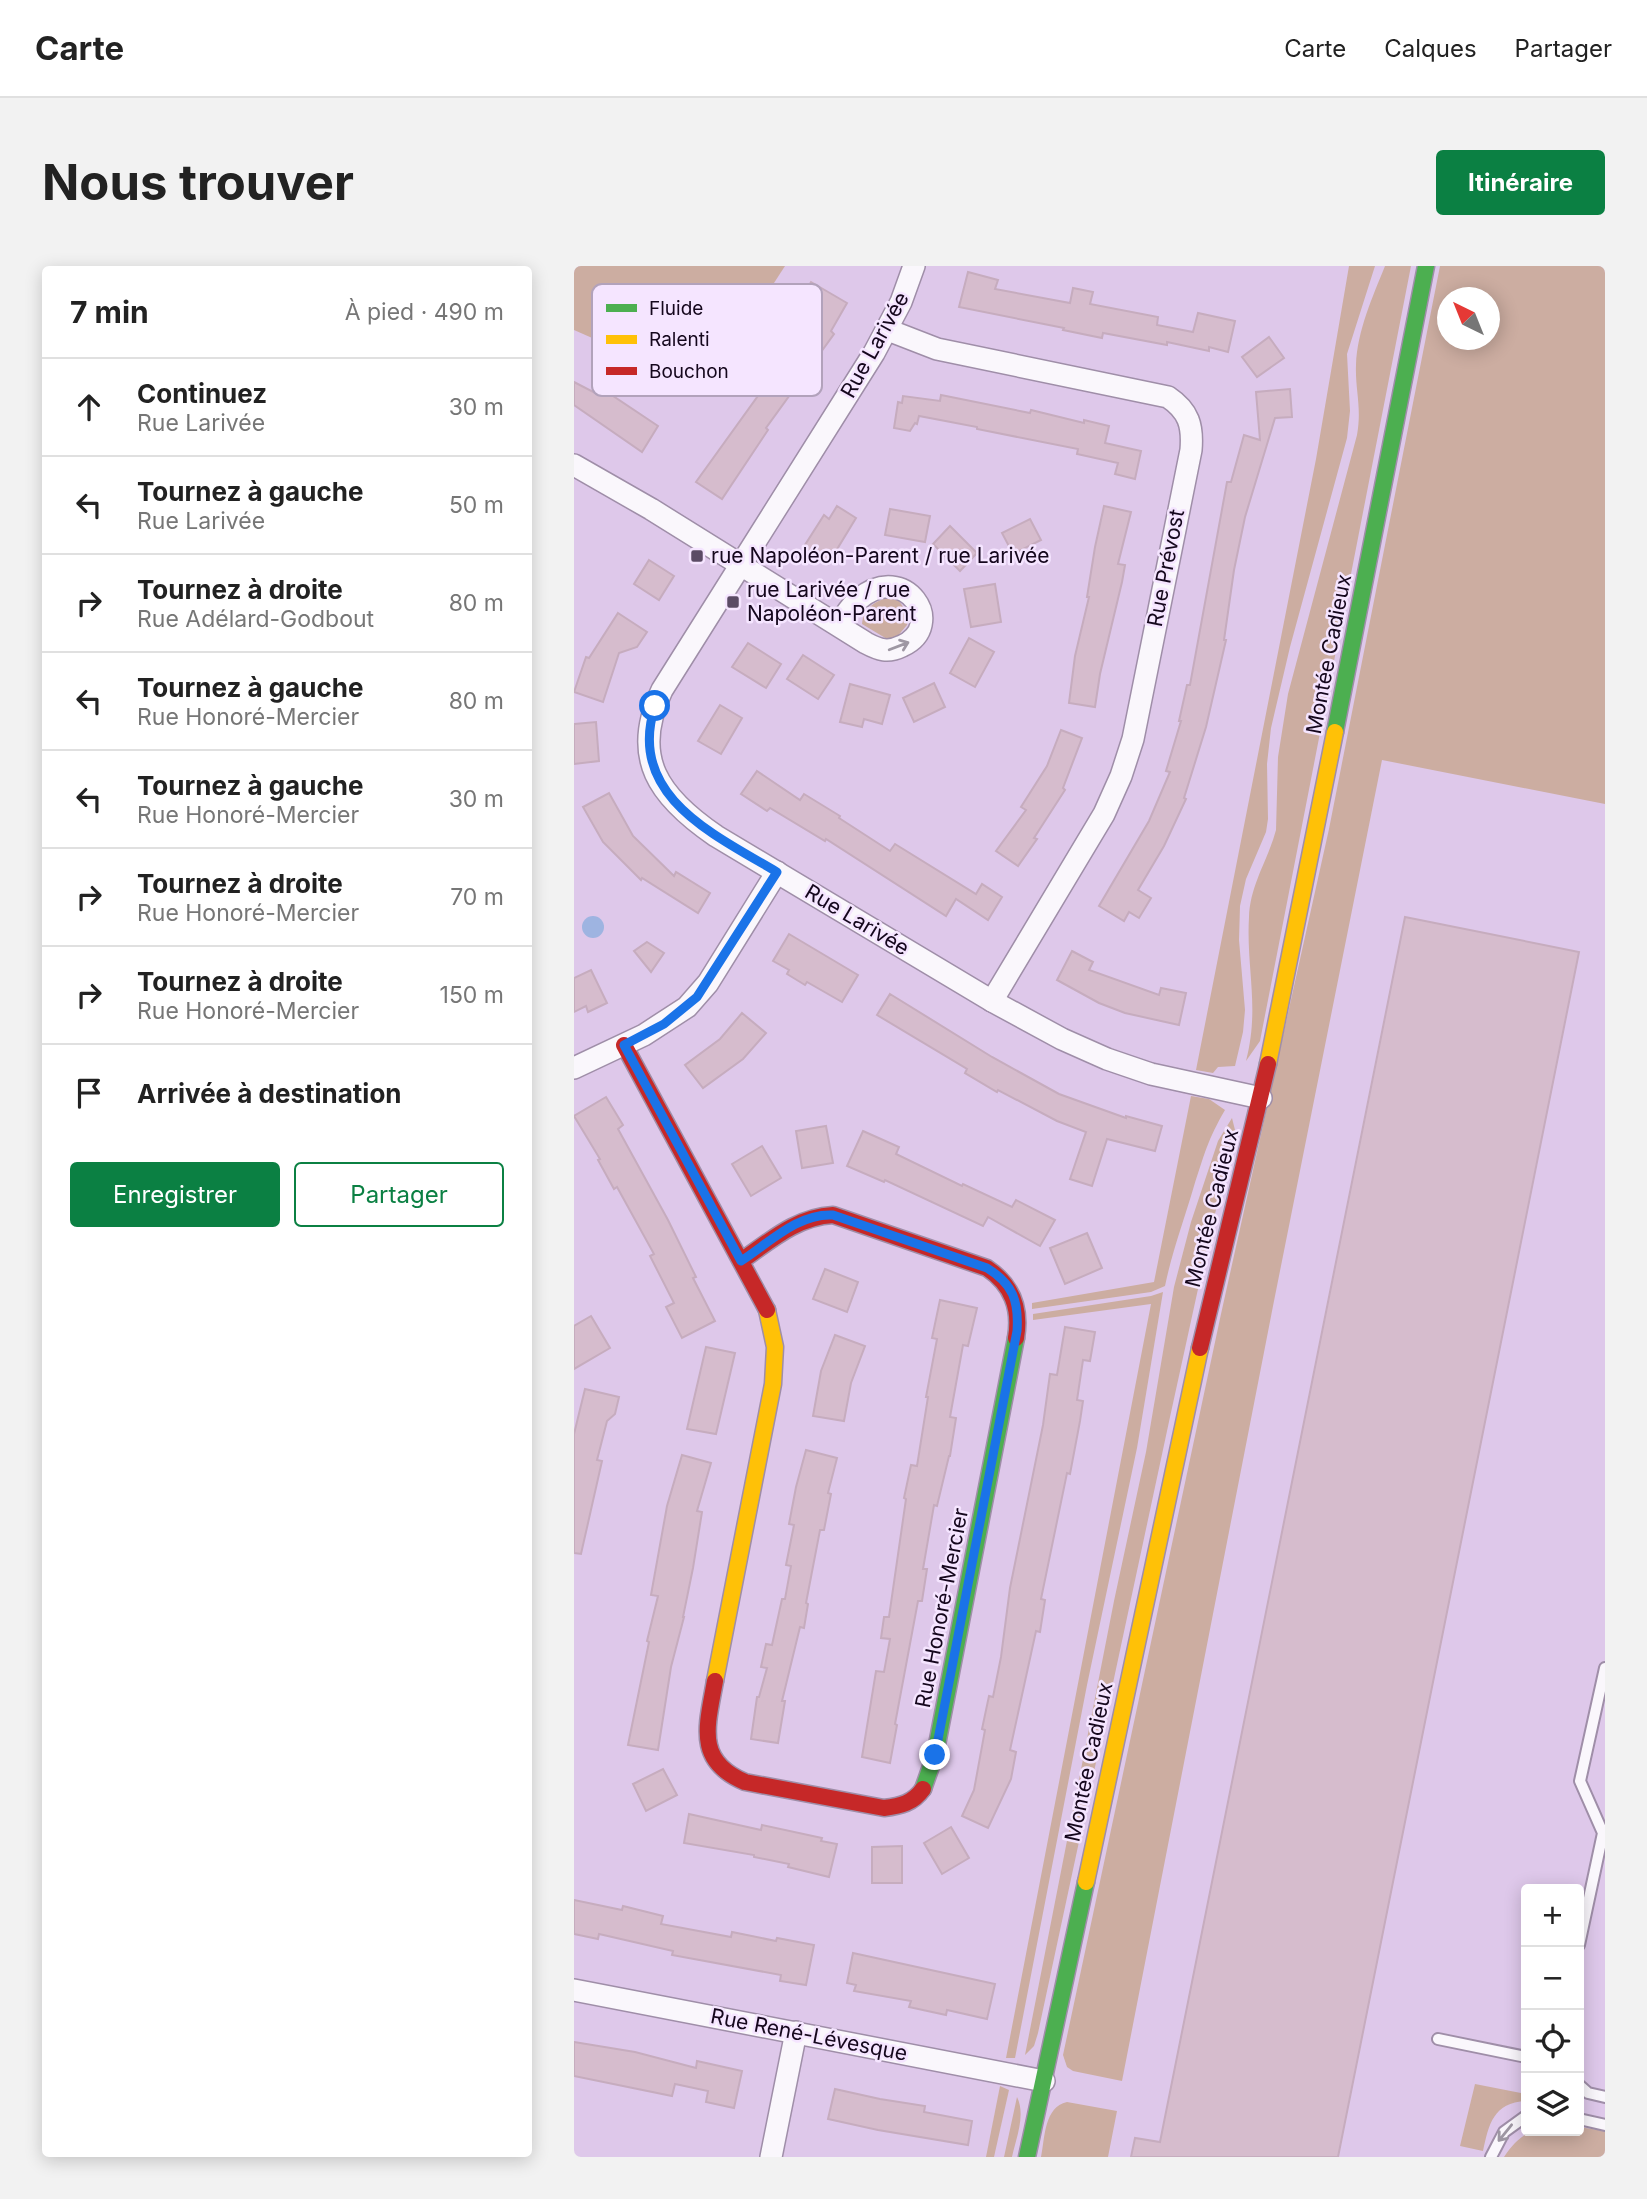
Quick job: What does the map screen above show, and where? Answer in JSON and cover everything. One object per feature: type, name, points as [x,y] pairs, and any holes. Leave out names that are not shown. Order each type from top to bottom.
[{"type":"street","name":"Rue Larivée","points":[[914,266],[888,330],[662,690],[650,721],[648,744],[655,772],[672,800],[698,823],[992,1001],[1062,1039],[1128,1067],[1261,1098]]},
{"type":"street","name":"Montée Cadieux","points":[[1027,2157],[1210,1302],[1261,1098],[1426,266]]},
{"type":"street","name":"Rue Prévost","points":[[888,330],[937,349],[1161,394],[1183,408],[1191,425],[1191,450],[1128,757],[1104,814],[992,1001]]},
{"type":"street","points":[[574,466],[651,509],[838,625]]},
{"type":"street","points":[[574,1068],[664,1024],[697,997],[777,872]]},
{"type":"street","name":"Rue Honoré-Mercier","points":[[624,1045],[741,1261],[771,1322],[777,1346],[777,1359],[708,1719],[709,1753],[725,1773],[745,1782],[872,1807],[901,1807],[921,1793],[933,1765],[1017,1331],[1018,1305],[1010,1287],[987,1268],[833,1215],[816,1216],[799,1222],[741,1261]]},
{"type":"street","name":"Rue René-Lévesque","points":[[574,1990],[1044,2081]]},
{"type":"street","points":[[771,2157],[796,2032]]},
{"type":"lane","points":[[1584,1922],[1603,1833],[1580,1781],[1605,1668]]},
{"type":"lane","points":[[1438,2039],[1521,2056]]},
{"type":"lane","points":[[1584,2089],[1605,2097]]},
{"type":"lane","points":[[1491,2157],[1504,2132],[1521,2120]]},
{"type":"lane","points":[[1584,2120],[1605,2124]]},
{"type":"shaded area","points":[[574,266],[785,266],[773,284],[592,284],[592,338],[574,330]]},
{"type":"shaded area","points":[[1349,266],[1375,266],[1347,354],[1350,411],[1347,438],[1290,647],[1271,728],[1267,764],[1266,832],[1246,879],[1240,906],[1239,940],[1245,1010],[1243,1032],[1235,1066],[1218,1067],[1213,1073],[1196,1070],[1316,459]]},
{"type":"shaded area","points":[[1385,266],[1411,266],[1260,1041],[1246,1061],[1252,1023],[1250,905],[1276,830],[1278,757],[1288,694],[1357,435],[1359,416],[1356,365],[1359,339]]},
{"type":"shaded area","points":[[1440,266],[1605,266],[1605,804],[1382,760],[1122,2081],[1073,2071],[1067,2067],[1063,2055],[1221,1314],[1329,829]]},
{"type":"shaded area","points":[[890,598],[899,601],[909,615],[907,625],[896,638],[887,639],[862,624],[871,606]]},
{"type":"shaded area","points":[[1191,1096],[1209,1099],[1225,1110],[1204,1156],[1165,1286],[1151,1292],[1032,1309],[1032,1303],[1154,1282]]},
{"type":"shaded area","points":[[1232,1118],[1236,1134],[1212,1225],[1038,2033],[1034,2046],[1025,2055],[1146,1452],[1174,1287],[1191,1222],[1218,1141]]},
{"type":"shaded area","points":[[1163,1292],[1137,1448],[1087,1685],[1015,2058],[1006,2058],[1151,1304],[1033,1320],[1033,1314]]},
{"type":"shaded area","points":[[1475,2084],[1521,2093],[1521,2102],[1506,2106],[1494,2117],[1483,2151],[1460,2146]]},
{"type":"shaded area","points":[[1000,2086],[1009,2090],[994,2157],[986,2157]]},
{"type":"shaded area","points":[[1017,2097],[1021,2111],[1018,2134],[1012,2157],[1004,2157]]},
{"type":"shaded area","points":[[1067,2102],[1117,2111],[1108,2157],[1041,2157],[1050,2117],[1059,2105]]},
{"type":"shaded area","points":[[1584,2128],[1605,2131],[1605,2157],[1504,2157],[1520,2138],[1584,2136]]},
{"type":"water","points":[[593,916],[601,919],[604,927],[601,935],[593,938],[585,935],[582,927],[585,919]]},
{"type":"building","points":[[968,272],[998,280],[995,289],[1070,303],[1073,288],[1093,292],[1090,304],[1158,317],[1157,325],[1193,332],[1198,313],[1235,321],[1228,352],[1167,342],[1167,345],[1103,333],[1102,338],[959,307]]},
{"type":"building","points":[[822,288],[847,303],[831,331],[834,334],[822,351]]},
{"type":"building","points":[[1269,337],[1284,358],[1257,377],[1242,357]]},
{"type":"building","points":[[574,382],[592,391],[592,396],[613,396],[658,426],[642,452],[574,405]]},
{"type":"building","points":[[1290,389],[1292,417],[1275,418],[1245,517],[1234,570],[1226,640],[1206,727],[1184,798],[1186,799],[1164,846],[1138,890],[1151,898],[1139,918],[1129,912],[1124,921],[1099,906],[1149,821],[1170,772],[1166,771],[1181,721],[1187,685],[1190,685],[1227,482],[1231,482],[1244,435],[1260,440],[1256,392]]},
{"type":"building","points":[[941,395],[1109,426],[1105,443],[1141,451],[1135,479],[1115,474],[1118,463],[1077,454],[1078,449],[977,427],[919,416],[917,424],[915,423],[910,431],[894,428],[898,402],[902,403],[903,396],[940,401]]},
{"type":"building","points":[[758,396],[789,396],[722,499],[696,482]]},
{"type":"building","points":[[837,506],[856,518],[828,564],[803,548],[824,515],[829,519]]},
{"type":"building","points":[[1104,506],[1131,512],[1118,564],[1125,565],[1122,582],[1095,707],[1069,703],[1075,656],[1089,597],[1095,547]]},
{"type":"building","points":[[890,509],[930,516],[925,542],[885,535]]},
{"type":"building","points":[[1030,519],[1041,540],[1013,554],[1002,533]]},
{"type":"building","points":[[950,526],[977,553],[960,571],[933,544]]},
{"type":"building","points":[[649,560],[674,576],[659,600],[634,584]]},
{"type":"building","points":[[995,584],[1001,622],[971,627],[964,589]]},
{"type":"building","points":[[618,613],[647,632],[637,647],[619,653],[603,702],[574,692],[586,657],[589,658]]},
{"type":"building","points":[[969,638],[994,652],[975,687],[950,673]]},
{"type":"building","points":[[748,643],[781,664],[766,688],[732,667]]},
{"type":"building","points":[[803,655],[834,675],[818,699],[787,679]]},
{"type":"building","points":[[934,683],[945,707],[914,722],[903,698]]},
{"type":"building","points":[[850,684],[890,695],[882,724],[864,719],[862,727],[840,722]]},
{"type":"building","points":[[720,705],[742,718],[721,754],[698,741]]},
{"type":"building","points":[[596,722],[599,761],[574,764],[574,724]]},
{"type":"building","points":[[1061,730],[1082,738],[1063,788],[1065,790],[1018,866],[996,851],[1026,810],[1021,807],[1047,766]]},
{"type":"building","points":[[757,771],[800,800],[804,794],[890,851],[895,844],[976,894],[982,884],[1002,897],[988,920],[956,899],[946,916],[826,839],[825,841],[770,808],[767,811],[741,794]]},
{"type":"building","points":[[609,793],[633,836],[674,876],[676,872],[710,893],[698,913],[642,878],[641,880],[603,842],[583,807]]},
{"type":"building","points":[[1405,917],[1579,952],[1338,2157],[1131,2157],[1135,2138],[1160,2142]]},
{"type":"building","points":[[789,934],[858,975],[842,1002],[807,982],[805,985],[787,974],[789,970],[773,961]]},
{"type":"building","points":[[647,942],[664,953],[651,972],[634,951]]},
{"type":"building","points":[[1072,951],[1093,962],[1089,970],[1159,995],[1161,988],[1186,993],[1179,1025],[1125,1013],[1099,1003],[1057,980]]},
{"type":"building","points":[[591,970],[607,1003],[588,1012],[586,1006],[574,1012],[574,978]]},
{"type":"building","points":[[890,994],[992,1057],[1059,1094],[1126,1118],[1162,1126],[1155,1151],[1107,1139],[1092,1186],[1070,1179],[1086,1132],[1057,1121],[998,1090],[997,1092],[965,1073],[967,1069],[877,1015]]},
{"type":"building","points":[[742,1013],[766,1033],[743,1059],[703,1088],[685,1065],[720,1039]]},
{"type":"building","points":[[606,1097],[623,1125],[618,1129],[668,1220],[715,1321],[682,1338],[666,1307],[674,1303],[650,1256],[654,1254],[574,1116]]},
{"type":"building","points":[[826,1126],[833,1163],[802,1168],[796,1131]]},
{"type":"building","points":[[863,1131],[899,1147],[896,1154],[962,1186],[963,1184],[1012,1207],[1016,1200],[1055,1220],[1040,1246],[988,1217],[983,1226],[885,1180],[884,1182],[847,1166]]},
{"type":"building","points":[[762,1146],[781,1178],[751,1196],[732,1164]]},
{"type":"building","points":[[1087,1233],[1102,1268],[1065,1284],[1050,1248]]},
{"type":"building","points":[[825,1269],[858,1282],[847,1312],[813,1299]]},
{"type":"building","points":[[940,1300],[977,1308],[968,1346],[963,1345],[950,1417],[956,1418],[950,1456],[937,1506],[934,1505],[923,1569],[927,1569],[922,1601],[918,1601],[890,1763],[862,1757],[876,1671],[884,1672],[890,1639],[881,1638],[884,1617],[889,1617],[906,1499],[904,1498],[911,1465],[917,1466],[937,1339],[932,1338]]},
{"type":"building","points":[[591,1316],[610,1348],[574,1369],[574,1326]]},
{"type":"building","points":[[1065,1327],[1095,1332],[1090,1361],[1083,1360],[1077,1400],[1083,1401],[1080,1421],[1041,1599],[1045,1600],[1040,1632],[1036,1631],[1010,1750],[1016,1752],[1011,1779],[988,1828],[962,1816],[974,1790],[985,1730],[982,1729],[989,1696],[993,1697],[1001,1657],[1010,1588],[1043,1425],[1050,1374],[1057,1375]]},
{"type":"building","points":[[835,1335],[865,1346],[851,1383],[844,1421],[813,1416],[821,1371]]},
{"type":"building","points":[[706,1347],[735,1353],[716,1434],[687,1429]]},
{"type":"building","points":[[585,1389],[619,1397],[615,1414],[607,1421],[597,1460],[602,1461],[581,1554],[574,1553],[574,1434]]},
{"type":"building","points":[[806,1450],[837,1458],[828,1493],[831,1494],[824,1530],[820,1530],[804,1628],[800,1627],[782,1701],[785,1701],[778,1743],[751,1739],[757,1697],[767,1668],[761,1667],[766,1644],[772,1645],[782,1599],[785,1599],[791,1566],[786,1565],[794,1525],[789,1524]]},
{"type":"building","points":[[682,1455],[711,1463],[697,1511],[702,1512],[693,1568],[671,1667],[658,1750],[628,1745],[658,1596],[651,1595],[667,1506]]},
{"type":"building","points":[[663,1769],[677,1795],[646,1811],[633,1784]]},
{"type":"building","points":[[689,1814],[761,1830],[762,1825],[822,1838],[821,1841],[837,1844],[829,1877],[754,1855],[684,1843]]},
{"type":"building","points":[[951,1827],[969,1858],[942,1874],[924,1843]]},
{"type":"building","points":[[902,1846],[902,1883],[872,1883],[872,1847]]},
{"type":"building","points":[[574,1900],[622,1910],[623,1906],[663,1916],[661,1924],[731,1937],[732,1932],[814,1945],[806,1985],[780,1981],[781,1975],[672,1955],[673,1951],[599,1934],[598,1939],[574,1934]]},
{"type":"building","points":[[853,1953],[995,1984],[987,2019],[947,2010],[946,2015],[909,2007],[911,2001],[854,1991],[856,1985],[847,1983]]},
{"type":"building","points":[[574,2042],[635,2052],[696,2068],[697,2061],[742,2071],[734,2108],[706,2102],[708,2091],[675,2084],[672,2096],[574,2076]]},
{"type":"building","points":[[835,2089],[925,2106],[924,2112],[972,2121],[968,2145],[828,2119]]},
{"type":"traffic: fast","points":[[1335,732],[1426,266]]},
{"type":"traffic: fast","points":[[923,1789],[935,1755],[1016,1338]]},
{"type":"traffic: fast","points":[[1027,2157],[1086,1882]]},
{"type":"traffic: slow","points":[[1268,1064],[1335,732]]},
{"type":"traffic: slow","points":[[715,1681],[773,1384],[775,1347],[767,1310]]},
{"type":"traffic: slow","points":[[1086,1882],[1200,1348]]},
{"type":"traffic: jam","points":[[624,1045],[767,1310]]},
{"type":"traffic: jam","points":[[1200,1348],[1268,1064]]},
{"type":"traffic: jam","points":[[741,1261],[795,1225],[833,1215],[987,1268],[1003,1282],[1013,1298],[1017,1317],[1016,1338]]},
{"type":"traffic: jam","points":[[715,1681],[708,1727],[711,1753],[718,1764],[745,1782],[884,1808],[906,1803],[923,1789]]},
{"type":"place","name":"rue Napoléon-Parent / rue Larivée","points":[[697,556]]},
{"type":"place","name":"rue Larivée / rue Napoléon-Parent","points":[[733,602]]},
{"type":"route","points":[[655,706],[650,721],[648,744],[651,760],[662,787],[672,800],[698,823],[777,872],[697,997],[664,1024],[624,1045],[741,1261],[799,1222],[825,1214],[833,1215],[987,1268],[1010,1287],[1018,1305],[1017,1331],[935,1755]]}]
